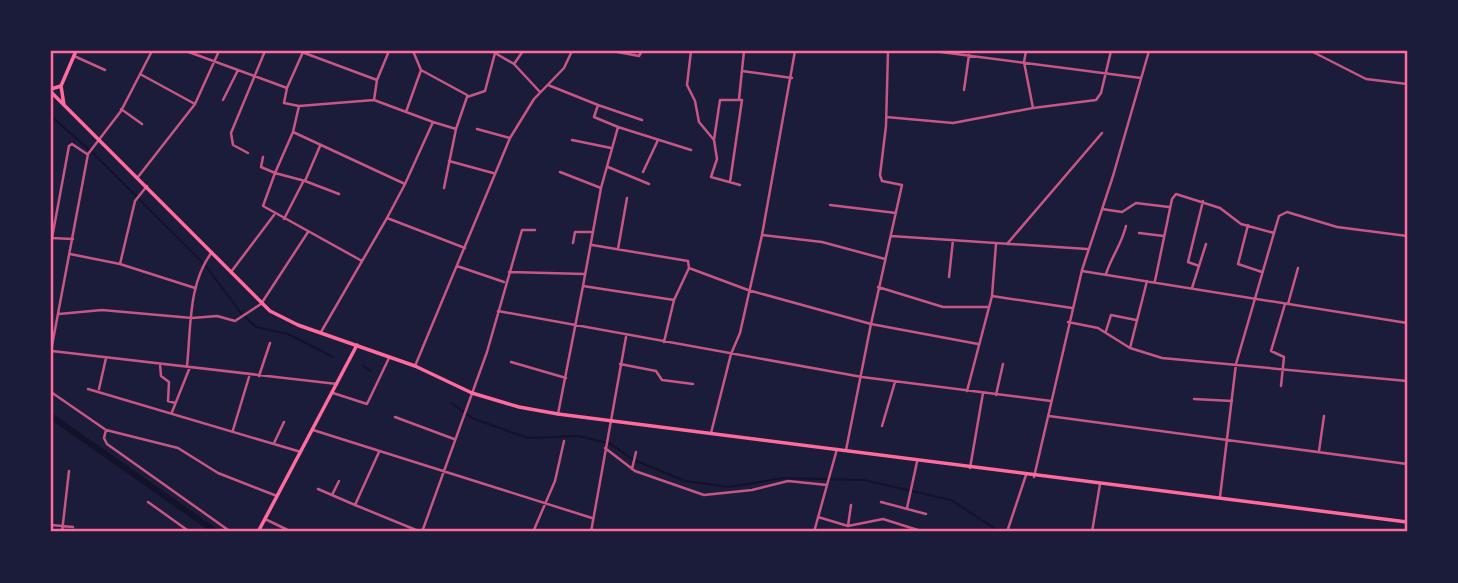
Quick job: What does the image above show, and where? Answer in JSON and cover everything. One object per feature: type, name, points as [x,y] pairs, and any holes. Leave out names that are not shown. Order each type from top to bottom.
[{"type":"main road","points":[[64,105],[61,86],[76,51]]},
{"type":"main road","points":[[61,86],[51,90],[99,143],[138,177],[261,304],[298,325],[415,366],[472,393],[519,407],[558,414],[1034,477],[1220,497],[1407,522]]},
{"type":"main road","points":[[258,532],[357,345]]},
{"type":"street","points":[[51,359],[89,154],[121,109],[152,51]]},
{"type":"street","points":[[186,51],[287,88]]},
{"type":"street","points":[[138,177],[195,104],[219,51]]},
{"type":"street","points":[[248,153],[233,145],[230,137],[265,51]]},
{"type":"street","points":[[374,100],[377,80],[389,51]]},
{"type":"street","points":[[413,51],[421,70],[467,96],[485,91],[494,52],[514,64],[540,92]]},
{"type":"street","points":[[514,64],[523,51]]},
{"type":"street","points":[[415,366],[465,248],[493,173],[510,138],[540,92],[564,68],[572,51]]},
{"type":"street","points":[[611,51],[639,56],[642,51]]},
{"type":"street","points":[[691,51],[688,89],[695,101],[699,122],[714,140]]},
{"type":"street","points":[[730,182],[743,103],[739,99],[744,51]]},
{"type":"street","points":[[711,434],[731,354],[740,332],[762,234],[795,51]]},
{"type":"street","points":[[846,450],[878,287],[902,184],[882,181],[880,175],[886,117],[888,51]]},
{"type":"street","points":[[933,51],[1142,78]]},
{"type":"street","points":[[981,51],[981,56]]},
{"type":"street","points":[[1026,51],[1024,62],[1033,107]]},
{"type":"street","points":[[886,117],[954,124],[1033,107],[1096,100],[1107,72],[1111,51]]},
{"type":"street","points":[[1034,477],[1072,307],[1149,51]]},
{"type":"street","points":[[1311,51],[1366,79],[1407,84]]},
{"type":"street","points":[[377,80],[301,52],[284,103],[299,106],[374,100],[456,129]]},
{"type":"street","points":[[964,90],[969,55]]},
{"type":"street","points":[[74,57],[105,70]]},
{"type":"street","points":[[223,100],[238,70]]},
{"type":"street","points":[[406,113],[421,70]]},
{"type":"street","points":[[742,71],[792,78]]},
{"type":"street","points":[[140,74],[195,104]]},
{"type":"street","points":[[548,85],[598,106],[642,120]]},
{"type":"street","points":[[444,188],[456,129],[467,96]]},
{"type":"street","points":[[739,99],[720,100],[714,140],[717,159],[711,177],[740,185]]},
{"type":"street","points":[[299,106],[293,132],[263,205],[274,215],[362,261]]},
{"type":"street","points":[[598,106],[594,117],[658,141],[691,150]]},
{"type":"street","points":[[121,109],[142,124]]},
{"type":"street","points":[[321,332],[387,218],[433,122]]},
{"type":"street","points":[[558,414],[601,188],[618,127]]},
{"type":"street","points":[[477,129],[510,138]]},
{"type":"street","points":[[293,132],[405,184]]},
{"type":"street","points":[[1006,244],[1102,133]]},
{"type":"street","points":[[572,140],[611,148]]},
{"type":"street","points":[[643,172],[658,141]]},
{"type":"street","points":[[73,239],[51,238],[69,146],[72,144],[89,154]]},
{"type":"street","points":[[284,219],[320,146]]},
{"type":"street","points":[[263,158],[261,167],[340,194]]},
{"type":"street","points":[[449,161],[493,173]]},
{"type":"street","points":[[608,167],[649,184]]},
{"type":"street","points":[[560,173],[601,188]]},
{"type":"street","points":[[120,264],[135,201],[147,186]]},
{"type":"street","points":[[1155,281],[1170,207],[1176,194],[1203,201],[1248,225],[1274,233]]},
{"type":"street","points":[[618,249],[628,198]]},
{"type":"street","points":[[1199,266],[1188,262],[1203,201]]},
{"type":"street","points":[[1102,209],[1122,212],[1136,203],[1170,207]]},
{"type":"street","points":[[830,205],[897,213]]},
{"type":"street","points":[[1220,497],[1236,363],[1279,216],[1287,212],[1337,227],[1407,236]]},
{"type":"street","points":[[231,272],[274,215]]},
{"type":"street","points":[[387,218],[465,248]]},
{"type":"street","points":[[1248,225],[1238,264],[1262,272]]},
{"type":"street","points":[[1106,274],[1113,251],[1121,245],[1126,226]]},
{"type":"street","points":[[318,489],[421,532],[472,393],[522,230],[535,230]]},
{"type":"street","points":[[59,314],[102,310],[192,318],[212,315],[235,321],[246,311],[255,311],[261,304],[308,232]]},
{"type":"street","points":[[573,243],[575,232],[593,232]]},
{"type":"street","points":[[1139,233],[1164,236]]},
{"type":"street","points":[[762,234],[822,242],[885,259]]},
{"type":"street","points":[[891,236],[1088,249]]},
{"type":"street","points":[[949,277],[954,240]]},
{"type":"street","points":[[591,244],[684,259],[690,264],[674,300],[663,342]]},
{"type":"street","points":[[967,391],[992,296],[996,244]]},
{"type":"street","points":[[1192,288],[1206,244]]},
{"type":"street","points":[[172,412],[188,367],[195,288],[202,266],[212,252]]},
{"type":"street","points":[[70,254],[120,264],[195,288]]},
{"type":"street","points":[[457,266],[505,283]]},
{"type":"street","points":[[689,268],[748,290],[871,324],[978,344]]},
{"type":"street","points":[[1281,386],[1283,356],[1271,351],[1298,268]]},
{"type":"street","points":[[1082,270],[1407,323]]},
{"type":"street","points":[[509,272],[585,274]]},
{"type":"street","points":[[1130,348],[1147,281]]},
{"type":"street","points":[[583,286],[674,300]]},
{"type":"street","points":[[878,287],[943,307],[989,307]]},
{"type":"street","points":[[992,296],[1072,307]]},
{"type":"street","points":[[498,312],[626,337],[862,377],[1051,401]]},
{"type":"street","points":[[1106,331],[1111,315],[1137,320]]},
{"type":"street","points":[[1068,322],[1106,331],[1130,348],[1162,358],[1407,381]]},
{"type":"street","points":[[591,532],[626,337]]},
{"type":"street","points":[[258,376],[270,342]]},
{"type":"street","points":[[52,351],[250,376],[338,384]]},
{"type":"street","points":[[333,393],[367,404],[390,357]]},
{"type":"street","points":[[99,391],[106,358]]},
{"type":"street","points":[[511,362],[566,379]]},
{"type":"street","points":[[160,364],[161,376],[169,382],[168,401],[175,403]]},
{"type":"street","points":[[620,364],[656,371],[662,380],[693,384]]},
{"type":"street","points":[[996,395],[1003,364]]},
{"type":"street","points":[[233,430],[250,376]]},
{"type":"street","points":[[882,426],[895,382]]},
{"type":"street","points":[[88,389],[301,452]]},
{"type":"street","points":[[51,392],[106,430],[178,448],[218,473],[277,496]]},
{"type":"street","points":[[971,468],[983,393]]},
{"type":"street","points":[[1194,399],[1232,401]]},
{"type":"street","points":[[1049,415],[1407,464]]},
{"type":"street","points":[[1319,452],[1324,416]]},
{"type":"street","points":[[395,417],[454,439]]},
{"type":"street","points":[[274,443],[284,422]]},
{"type":"street","points":[[106,430],[104,438],[107,444],[231,532]]},
{"type":"street","points":[[313,430],[592,518]]},
{"type":"street","points":[[533,532],[557,474],[564,441]]},
{"type":"street","points":[[606,445],[632,469],[704,495],[723,495],[788,481],[827,485]]},
{"type":"street","points":[[814,532],[837,449]]},
{"type":"street","points":[[355,505],[379,452]]},
{"type":"street","points":[[632,469],[636,452]]},
{"type":"street","points":[[907,508],[917,461]]},
{"type":"street","points":[[62,532],[69,471]]},
{"type":"street","points":[[1007,532],[1026,475]]},
{"type":"street","points":[[332,495],[339,481]]},
{"type":"street","points":[[1092,532],[1100,483]]},
{"type":"street","points":[[148,502],[190,532]]},
{"type":"street","points":[[881,502],[926,514]]},
{"type":"street","points":[[848,526],[850,505]]},
{"type":"street","points":[[818,517],[848,526],[883,519],[924,532]]},
{"type":"street","points":[[265,519],[292,532]]},
{"type":"street","points":[[51,525],[73,527]]},
{"type":"waterway","points":[[51,116],[95,155],[205,265],[241,313],[256,327],[288,334],[333,357]]},
{"type":"waterway","points":[[363,366],[371,371]]},
{"type":"waterway","points":[[451,403],[474,419],[528,438],[579,436],[611,444],[632,459],[685,481],[729,487],[783,478],[864,480],[951,500],[1000,532]]},
{"type":"waterway","points":[[51,416],[216,532]]}]
